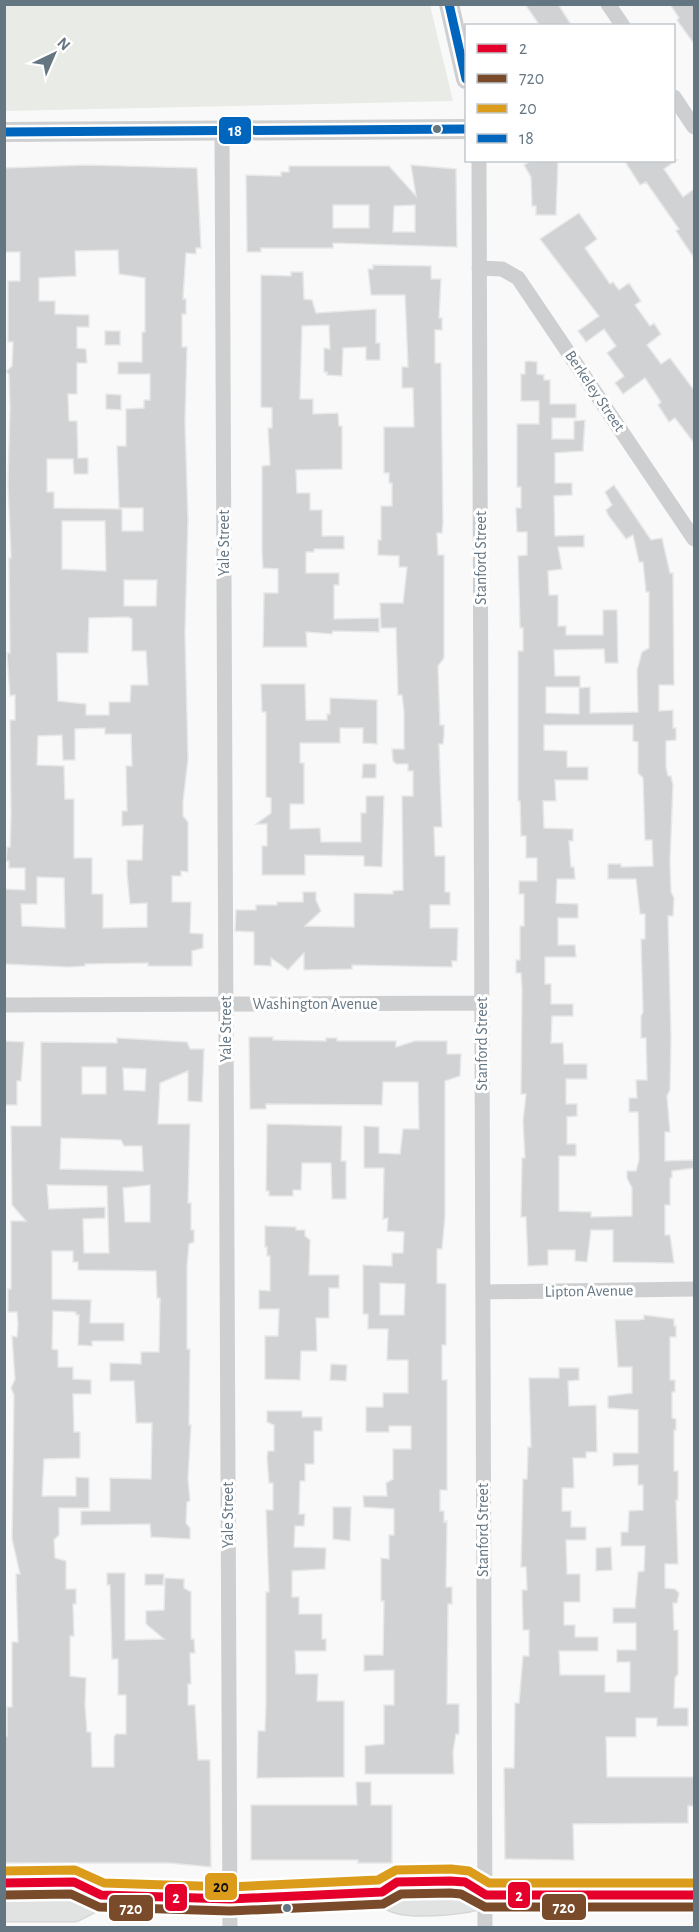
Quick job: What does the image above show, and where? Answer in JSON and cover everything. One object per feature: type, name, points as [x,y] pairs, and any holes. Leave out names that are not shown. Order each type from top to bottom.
[{"type":"main road","points":[[4,1883],[74,1882],[101,1895],[230,1899],[382,1892],[398,1901],[466,1902],[486,1895],[694,1895]]},
{"type":"main road","points":[[4,1909],[74,1909],[101,1895]]},
{"type":"street","points":[[449,4],[465,75]]},
{"type":"street","points":[[608,4],[622,24]]},
{"type":"street","points":[[675,98],[694,127]]},
{"type":"street","points":[[4,132],[465,129]]},
{"type":"street","name":"Yale Street","points":[[222,130],[230,1928]]},
{"type":"street","name":"Stanford Street","points":[[479,162],[485,1928]]},
{"type":"street","name":"Berkeley Street","points":[[479,268],[502,269],[518,278],[694,539]]},
{"type":"street","name":"Washington Avenue","points":[[4,1005],[482,1003]]},
{"type":"street","name":"Lipton Avenue","points":[[483,1292],[694,1289]]},
{"type":"shaded area","points":[[4,5],[430,5],[453,101],[5,111]]},
{"type":"building","points":[[525,4],[558,4],[571,24],[539,24]]},
{"type":"building","points":[[670,4],[694,4],[694,44],[677,20],[679,18]]},
{"type":"building","points":[[529,162],[558,162],[556,215],[536,215],[536,206],[532,206],[531,177],[524,165]]},
{"type":"building","points":[[625,162],[674,162],[664,169],[683,197],[694,189],[694,258],[676,231],[679,229],[646,182],[640,185]]},
{"type":"building","points":[[87,165],[197,168],[201,248],[196,248],[196,254],[186,253],[183,299],[186,299],[186,314],[182,314],[182,347],[187,347],[185,422],[188,520],[185,633],[188,759],[183,816],[188,822],[188,872],[181,871],[181,876],[172,876],[172,902],[191,902],[190,933],[203,934],[203,948],[192,951],[192,966],[148,966],[148,963],[85,964],[85,966],[68,967],[4,964],[4,889],[25,890],[25,868],[9,868],[9,861],[6,861],[7,847],[10,847],[11,816],[10,720],[15,720],[15,695],[10,696],[7,653],[10,653],[9,558],[11,558],[8,483],[10,408],[9,374],[6,372],[12,366],[13,342],[8,342],[8,281],[20,281],[20,252],[4,252],[4,168]],"holes":[[[118,250],[119,274],[145,278],[145,332],[142,332],[142,362],[118,362],[118,374],[150,374],[150,400],[144,400],[144,408],[126,409],[126,446],[117,446],[119,508],[143,508],[143,531],[122,531],[122,509],[54,508],[54,492],[47,492],[47,459],[73,459],[74,474],[88,474],[88,458],[78,458],[77,421],[69,421],[68,394],[77,394],[77,363],[87,363],[86,349],[77,348],[77,327],[89,327],[89,315],[55,314],[55,301],[39,301],[39,278],[76,276],[75,251]],[[62,521],[105,521],[106,571],[62,569]],[[124,580],[157,580],[156,606],[124,606]],[[128,617],[132,619],[132,651],[146,651],[148,685],[131,685],[130,702],[109,702],[109,715],[86,715],[86,704],[58,701],[57,653],[88,653],[89,618]],[[105,728],[105,734],[131,734],[132,766],[126,766],[127,811],[122,811],[122,826],[143,825],[142,860],[127,860],[127,874],[130,904],[147,903],[147,927],[103,928],[103,894],[92,894],[92,858],[74,858],[74,799],[65,799],[64,766],[37,765],[38,736],[62,735],[63,760],[75,760],[75,729]],[[37,877],[64,878],[65,928],[22,926],[21,904],[37,904]]]},
{"type":"building","points":[[411,165],[456,169],[457,247],[333,243],[333,248],[261,248],[261,252],[247,252],[246,175],[281,176],[281,172],[289,172],[289,166],[389,166],[416,196]],"holes":[[[333,205],[369,205],[369,228],[333,228]],[[415,205],[415,232],[393,232],[394,206]]]},
{"type":"building","points":[[579,213],[597,239],[585,248],[610,284],[613,282],[619,290],[629,283],[641,301],[635,305],[650,326],[654,323],[661,334],[647,345],[661,364],[670,358],[694,390],[694,443],[675,418],[669,422],[658,405],[661,402],[645,378],[623,394],[615,383],[624,376],[607,353],[616,346],[604,329],[586,342],[578,331],[599,316],[540,239]]},
{"type":"building","points":[[373,265],[431,266],[431,279],[441,279],[439,318],[442,318],[442,330],[435,330],[435,363],[441,363],[443,524],[442,533],[437,533],[438,555],[444,555],[444,658],[438,666],[440,725],[444,725],[444,736],[443,744],[439,744],[442,827],[434,827],[435,856],[445,856],[445,892],[450,892],[450,905],[430,905],[430,928],[458,928],[457,961],[452,961],[452,967],[352,965],[352,969],[304,970],[304,953],[288,970],[271,958],[271,966],[254,965],[254,932],[235,931],[236,910],[256,910],[256,905],[277,905],[277,902],[303,902],[303,892],[316,892],[316,900],[321,911],[305,926],[354,927],[354,893],[393,894],[393,891],[403,890],[402,796],[413,796],[413,771],[408,771],[408,764],[396,764],[393,761],[392,749],[404,749],[404,712],[402,695],[398,695],[396,628],[381,628],[380,603],[403,603],[407,567],[399,567],[399,556],[378,555],[378,540],[381,540],[381,506],[392,506],[392,483],[389,483],[389,473],[384,473],[384,427],[414,427],[413,388],[402,388],[402,367],[408,367],[405,295],[371,295],[368,269],[373,269]]},
{"type":"building","points":[[291,272],[303,272],[304,299],[312,300],[316,313],[376,309],[376,343],[380,343],[380,360],[366,360],[366,347],[343,348],[342,376],[327,375],[327,372],[324,372],[324,348],[330,349],[329,325],[302,326],[300,399],[313,399],[313,414],[338,413],[339,426],[342,426],[342,469],[296,470],[297,493],[310,493],[310,510],[322,510],[322,536],[344,536],[344,549],[314,549],[314,552],[306,552],[306,573],[339,573],[339,585],[334,585],[334,619],[379,618],[379,632],[333,631],[332,634],[306,632],[307,647],[263,647],[264,593],[278,593],[278,569],[263,568],[262,552],[262,466],[270,465],[268,428],[272,428],[272,408],[261,407],[261,275],[291,276]]},
{"type":"building","points":[[105,331],[120,331],[120,345],[105,345]]},
{"type":"building","points":[[525,362],[537,362],[537,374],[544,375],[544,380],[550,380],[550,404],[576,404],[576,418],[552,418],[552,439],[574,439],[574,421],[585,420],[583,451],[555,453],[555,483],[572,483],[572,495],[554,496],[555,536],[584,535],[584,547],[558,547],[562,569],[548,571],[549,595],[558,595],[558,626],[566,626],[566,635],[603,635],[603,610],[617,610],[618,663],[605,663],[604,649],[554,650],[555,676],[580,676],[580,687],[546,687],[546,713],[579,714],[579,688],[590,687],[590,713],[638,712],[637,670],[642,652],[649,648],[649,592],[646,592],[643,562],[639,562],[633,535],[626,539],[606,510],[612,505],[605,492],[614,485],[651,540],[662,538],[670,573],[673,573],[674,685],[659,685],[659,711],[673,710],[673,728],[676,728],[676,740],[666,741],[666,767],[673,785],[670,861],[671,892],[674,898],[673,916],[668,916],[671,1038],[670,1090],[667,1096],[670,1132],[665,1132],[665,1161],[693,1160],[694,1168],[672,1171],[672,1178],[670,1178],[670,1205],[665,1205],[665,1235],[670,1235],[674,1263],[613,1262],[613,1230],[591,1230],[587,1262],[575,1261],[575,1250],[548,1250],[548,1265],[528,1266],[526,1217],[521,1217],[522,1158],[525,1158],[523,1121],[526,1094],[521,1094],[522,989],[521,973],[516,973],[516,960],[520,960],[520,926],[524,926],[524,894],[519,894],[519,881],[537,881],[537,858],[526,858],[526,836],[521,836],[520,801],[518,801],[518,651],[523,651],[523,628],[520,628],[518,556],[527,555],[527,532],[517,532],[516,508],[521,508],[521,487],[517,487],[517,424],[539,424],[539,401],[521,401],[521,374],[525,374]],"holes":[[[544,725],[633,725],[633,741],[638,742],[638,773],[643,778],[645,840],[652,840],[653,866],[621,867],[621,864],[608,864],[608,879],[636,879],[640,914],[645,914],[645,939],[641,939],[643,1012],[641,1038],[646,1038],[647,1080],[636,1080],[637,1098],[629,1098],[629,1112],[638,1112],[639,1160],[636,1171],[627,1171],[627,1178],[632,1188],[632,1216],[591,1217],[591,1212],[559,1211],[559,1156],[576,1156],[576,1144],[567,1144],[567,1117],[577,1116],[577,1104],[566,1104],[566,1079],[587,1079],[587,1064],[564,1064],[563,1043],[551,1043],[552,1016],[573,1016],[573,1004],[551,1004],[551,984],[545,984],[545,957],[576,957],[575,945],[558,945],[558,918],[578,918],[578,904],[556,903],[557,879],[575,879],[574,867],[571,867],[569,841],[573,841],[573,829],[544,828],[543,801],[556,801],[555,780],[588,780],[588,767],[567,767],[567,751],[544,750]]]},
{"type":"building","points":[[106,394],[121,395],[121,410],[106,409]]},
{"type":"building","points":[[261,684],[305,684],[306,720],[327,720],[327,714],[330,714],[330,698],[377,700],[377,744],[363,743],[363,728],[340,728],[340,743],[300,743],[300,763],[304,763],[304,804],[290,804],[290,829],[320,828],[321,842],[361,842],[361,813],[366,813],[366,796],[384,796],[382,867],[364,866],[364,856],[305,855],[305,875],[262,875],[262,846],[267,846],[267,824],[256,824],[271,813],[271,798],[266,797],[266,712],[262,712]]},
{"type":"building","points":[[363,764],[376,764],[376,778],[362,778]]},
{"type":"building","points":[[249,1037],[273,1037],[273,1040],[326,1041],[326,1038],[337,1038],[337,1041],[396,1041],[396,1047],[415,1041],[447,1041],[447,1054],[461,1054],[460,1076],[445,1081],[445,1216],[442,1249],[437,1249],[437,1283],[446,1284],[446,1345],[442,1345],[442,1380],[447,1380],[447,1490],[440,1490],[440,1511],[444,1511],[444,1522],[447,1521],[446,1587],[452,1587],[452,1604],[448,1604],[447,1704],[459,1704],[459,1734],[456,1734],[453,1752],[454,1774],[365,1774],[365,1746],[384,1744],[384,1705],[394,1705],[394,1670],[364,1671],[364,1655],[383,1655],[384,1601],[381,1601],[381,1558],[389,1559],[389,1535],[394,1535],[394,1509],[364,1507],[363,1496],[387,1496],[386,1483],[393,1479],[393,1449],[411,1449],[411,1426],[389,1426],[389,1432],[366,1432],[366,1407],[383,1407],[383,1393],[408,1393],[408,1360],[387,1360],[388,1329],[368,1329],[368,1314],[363,1314],[363,1265],[392,1266],[392,1253],[403,1253],[404,1232],[387,1231],[388,1218],[383,1219],[384,1168],[364,1168],[364,1126],[379,1127],[379,1153],[400,1154],[403,1129],[419,1129],[418,1082],[383,1082],[382,1105],[266,1104],[266,1109],[250,1109]],"holes":[[[380,1283],[405,1284],[404,1315],[380,1315]]]},
{"type":"building","points":[[117,1038],[187,1042],[190,1049],[204,1049],[202,1102],[188,1101],[188,1071],[160,1083],[158,1124],[190,1124],[188,1203],[191,1203],[191,1230],[194,1230],[194,1242],[189,1244],[187,1266],[187,1349],[190,1349],[189,1425],[191,1425],[188,1479],[190,1501],[187,1502],[186,1523],[190,1528],[190,1539],[151,1537],[150,1524],[81,1525],[81,1511],[110,1511],[110,1478],[151,1479],[152,1423],[136,1423],[134,1381],[110,1381],[110,1363],[141,1364],[141,1352],[159,1352],[160,1298],[157,1298],[156,1271],[78,1270],[78,1262],[73,1262],[73,1251],[52,1251],[52,1299],[91,1300],[90,1323],[124,1323],[124,1341],[92,1341],[92,1346],[78,1345],[79,1315],[76,1315],[76,1312],[53,1311],[52,1349],[58,1350],[58,1367],[73,1367],[73,1379],[91,1380],[91,1394],[73,1394],[74,1432],[80,1432],[80,1458],[44,1459],[42,1496],[76,1496],[76,1477],[89,1478],[89,1508],[59,1508],[59,1535],[54,1540],[55,1558],[66,1561],[66,1589],[76,1589],[76,1604],[73,1604],[74,1636],[70,1636],[70,1676],[86,1678],[85,1704],[87,1732],[91,1732],[92,1767],[114,1767],[114,1737],[116,1734],[126,1734],[126,1695],[118,1695],[118,1659],[112,1659],[110,1585],[107,1585],[107,1573],[125,1573],[125,1640],[164,1639],[146,1624],[146,1611],[164,1610],[165,1578],[184,1579],[184,1588],[191,1592],[191,1639],[194,1639],[195,1653],[190,1653],[191,1684],[188,1684],[188,1705],[195,1705],[198,1760],[210,1760],[211,1867],[169,1863],[4,1863],[4,1736],[7,1736],[7,1707],[12,1707],[12,1642],[18,1642],[16,1574],[20,1574],[12,1539],[14,1395],[11,1388],[15,1379],[12,1336],[17,1337],[18,1325],[17,1312],[8,1312],[8,1289],[11,1289],[11,1221],[26,1221],[12,1205],[11,1126],[41,1126],[41,1042],[117,1043]],"holes":[[[82,1067],[106,1067],[106,1094],[82,1094]],[[123,1068],[146,1069],[145,1091],[124,1090]],[[61,1138],[121,1140],[124,1146],[142,1146],[143,1171],[60,1169]],[[47,1185],[107,1186],[109,1253],[84,1253],[83,1219],[105,1218],[105,1207],[49,1209]],[[150,1185],[150,1222],[125,1222],[123,1188]]]},
{"type":"building","points":[[4,1041],[24,1042],[21,1081],[17,1081],[17,1105],[4,1105]]},
{"type":"building","points":[[267,1124],[342,1126],[341,1161],[346,1161],[346,1199],[332,1199],[331,1163],[302,1163],[301,1190],[293,1190],[293,1196],[269,1196],[269,1191],[266,1191]]},
{"type":"building","points":[[265,1226],[296,1227],[296,1230],[305,1230],[305,1236],[310,1240],[309,1275],[339,1275],[339,1288],[329,1288],[329,1318],[316,1318],[317,1351],[301,1351],[300,1380],[265,1379],[265,1336],[278,1336],[279,1309],[259,1309],[259,1290],[270,1291],[270,1256],[267,1256],[267,1247],[265,1247]]},
{"type":"building","points":[[644,1315],[674,1319],[674,1326],[676,1326],[676,1337],[670,1337],[670,1380],[675,1380],[675,1392],[672,1392],[672,1418],[676,1419],[674,1471],[678,1471],[678,1500],[676,1500],[678,1564],[665,1564],[665,1588],[675,1589],[679,1593],[677,1603],[673,1603],[674,1630],[678,1630],[678,1674],[675,1678],[674,1708],[688,1708],[688,1726],[657,1726],[657,1718],[636,1718],[636,1737],[606,1737],[607,1777],[694,1777],[694,1806],[688,1806],[688,1823],[573,1824],[574,1860],[505,1859],[504,1768],[514,1768],[515,1703],[519,1703],[523,1656],[529,1656],[529,1630],[523,1630],[522,1590],[527,1590],[526,1567],[521,1567],[523,1479],[527,1479],[528,1447],[531,1447],[529,1378],[559,1378],[559,1368],[579,1368],[579,1380],[568,1381],[569,1406],[596,1405],[597,1452],[586,1452],[586,1458],[573,1458],[574,1488],[562,1488],[562,1511],[571,1511],[571,1527],[586,1527],[586,1540],[566,1540],[567,1574],[580,1574],[580,1602],[564,1602],[564,1625],[575,1625],[575,1637],[598,1637],[598,1651],[559,1651],[560,1675],[605,1675],[605,1692],[630,1692],[630,1662],[617,1662],[617,1650],[636,1650],[636,1623],[613,1623],[613,1608],[635,1608],[638,1572],[644,1571],[645,1546],[621,1546],[621,1532],[628,1532],[629,1511],[643,1510],[643,1485],[638,1485],[638,1465],[613,1466],[613,1453],[638,1453],[638,1410],[608,1408],[608,1396],[632,1393],[632,1367],[618,1367],[615,1320],[644,1319]]},
{"type":"building","points":[[331,1364],[347,1365],[346,1381],[330,1380]]},
{"type":"building","points":[[267,1411],[302,1411],[302,1417],[322,1417],[322,1431],[314,1431],[314,1464],[305,1464],[305,1481],[300,1481],[299,1514],[305,1514],[304,1526],[295,1526],[294,1547],[326,1548],[325,1569],[292,1571],[292,1597],[299,1597],[299,1614],[322,1614],[322,1639],[326,1639],[326,1651],[295,1651],[296,1674],[318,1674],[317,1701],[344,1701],[344,1777],[257,1778],[258,1731],[265,1731],[266,1592],[269,1592],[266,1510],[273,1510],[273,1483],[269,1483],[267,1458],[268,1451],[274,1451],[274,1425],[267,1422]]},
{"type":"building","points":[[333,1507],[351,1507],[350,1541],[333,1539]]},
{"type":"building","points":[[611,1547],[612,1570],[596,1571],[596,1548]]},
{"type":"building","points":[[145,1574],[164,1574],[163,1585],[145,1585]]},
{"type":"building","points":[[356,1782],[371,1782],[371,1805],[392,1805],[392,1863],[358,1863],[358,1860],[251,1860],[251,1805],[357,1805]]},
{"type":"transit line","name":"18","points":[[449,4],[465,75]]},
{"type":"transit line","name":"18","points":[[4,132],[465,129]]},
{"type":"transit line","name":"20","points":[[4,1871],[75,1870],[104,1883],[230,1887],[378,1880],[396,1870],[451,1869],[469,1871],[489,1883],[694,1883]]},
{"type":"transit line","name":"2","points":[[4,1883],[74,1882],[101,1895],[230,1899],[382,1892],[397,1882],[450,1881],[465,1882],[486,1895],[694,1895]]},
{"type":"transit line","name":"720","points":[[4,1895],[71,1894],[99,1907],[230,1911],[383,1904],[401,1894],[450,1893],[461,1894],[485,1907],[694,1907]]}]
